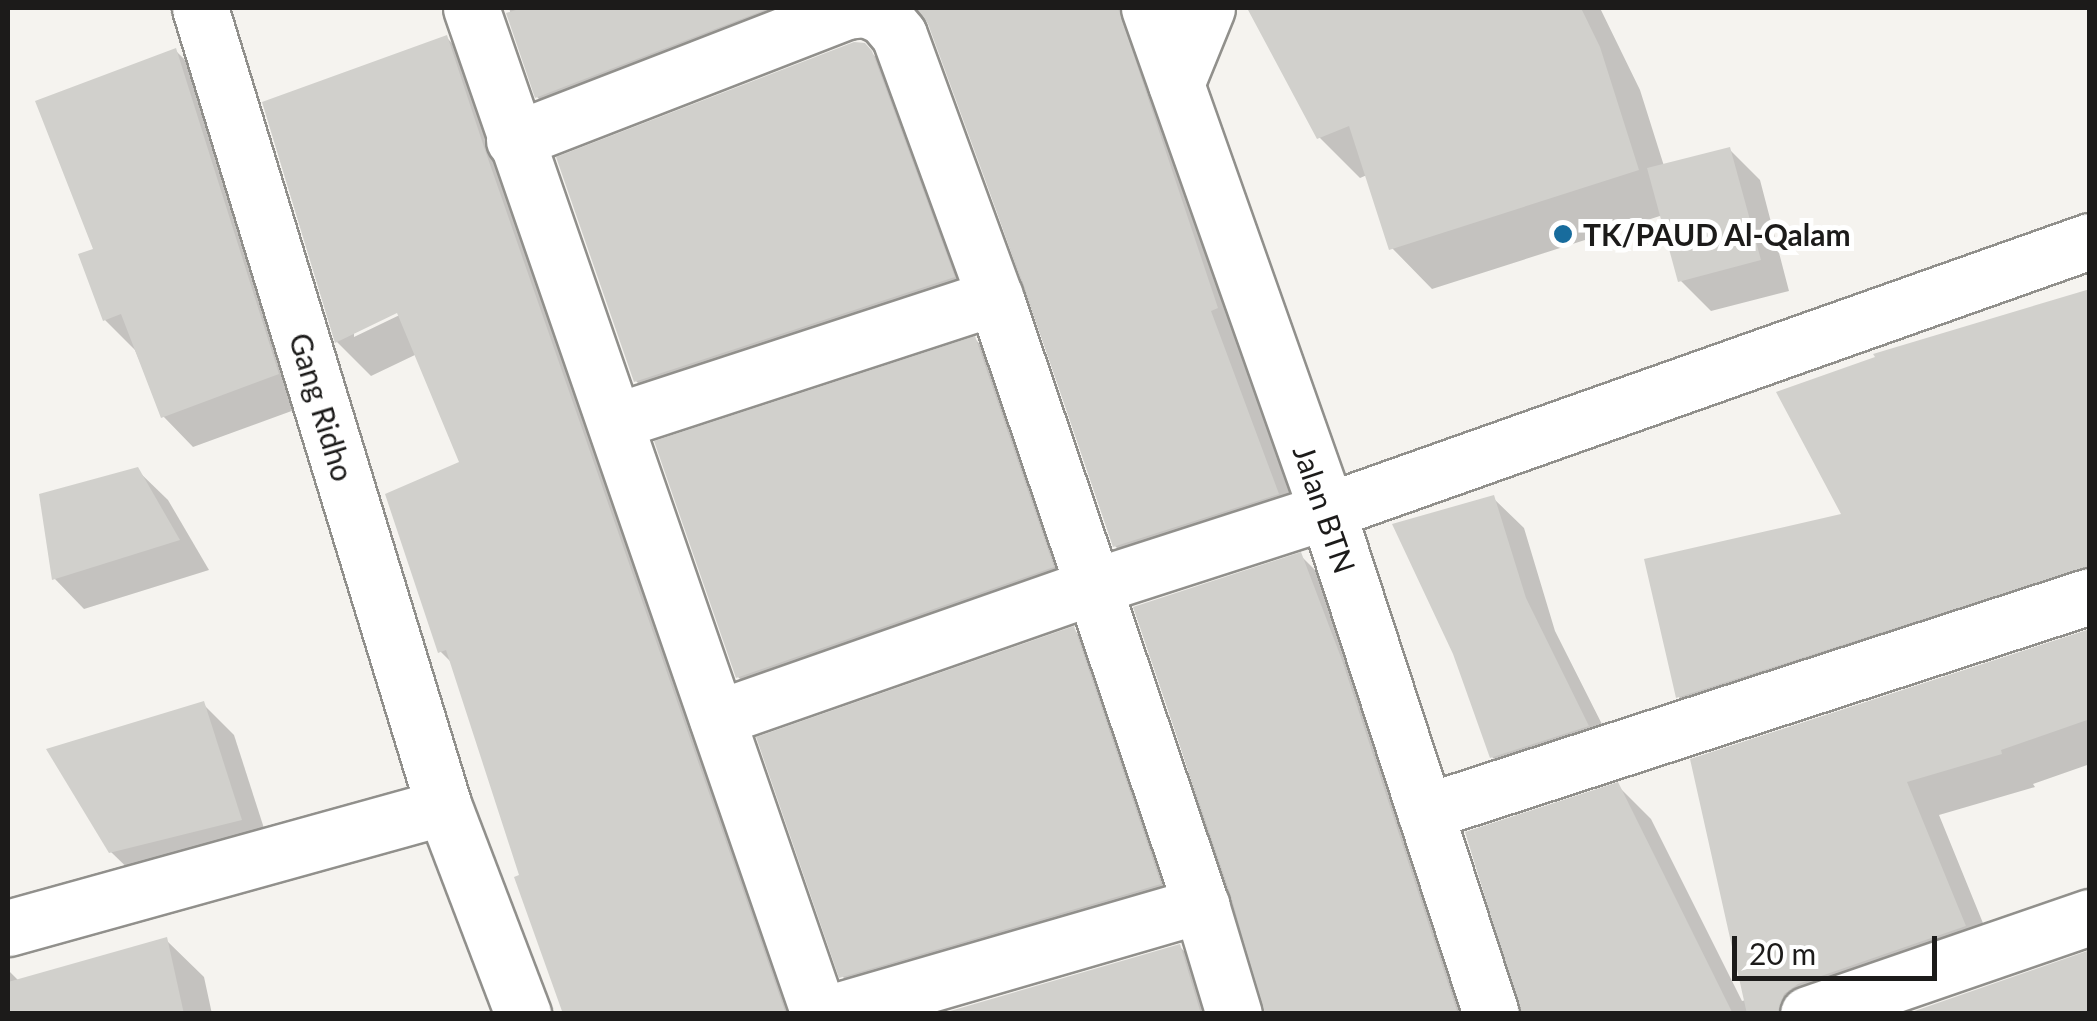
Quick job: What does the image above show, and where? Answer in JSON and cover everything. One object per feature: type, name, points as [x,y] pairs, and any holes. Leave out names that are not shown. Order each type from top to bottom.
[{"type":"street","name":"Gang Ridho","points":[[200,8],[444,808],[523,1014]]},
{"type":"street","points":[[471,8],[822,1014],[1202,906]]},
{"type":"street","name":"Jalan BTN","points":[[1149,8],[1328,512],[1491,1014]]},
{"type":"street","points":[[1176,84],[1206,8]]},
{"type":"street","points":[[514,140],[847,11],[866,9],[884,17],[898,35],[995,297],[1202,906],[1234,1014]]},
{"type":"street","points":[[717,718],[1092,588],[1328,512],[2090,241]]},
{"type":"street","points":[[616,420],[995,297]]},
{"type":"street","points":[[1425,812],[2090,596]]},
{"type":"street","points":[[8,928],[444,808]]},
{"type":"street","points":[[1808,1014],[2090,917]]},
{"type":"building","points":[[522,8],[770,8],[535,98],[506,13]]},
{"type":"building","points":[[917,8],[1118,8],[1218,308],[1211,311],[1279,494],[1113,547],[1024,286],[928,24]]},
{"type":"building","points":[[1247,8],[1581,8],[1600,47],[1639,170],[1389,250],[1349,126],[1317,139]]},
{"type":"building","points":[[447,35],[786,1014],[563,1014],[514,877],[519,875],[446,650],[438,653],[385,494],[459,462],[397,313],[335,343],[262,102]]},
{"type":"building","points":[[854,42],[865,43],[872,51],[955,277],[634,382],[556,157]]},
{"type":"building","points":[[176,48],[279,374],[161,418],[121,314],[103,321],[78,254],[93,249],[35,101]]},
{"type":"building","points":[[1730,147],[1761,260],[1678,282],[1647,168]]},
{"type":"building","points":[[2090,289],[2090,566],[1676,698],[1644,559],[1841,514],[1776,392],[1875,357],[1873,354]]},
{"type":"building","points":[[975,336],[1054,567],[736,678],[654,441]]},
{"type":"building","points":[[138,467],[180,540],[52,580],[39,494]]},
{"type":"building","points":[[1494,495],[1526,598],[1589,726],[1490,758],[1453,654],[1392,524]]},
{"type":"building","points":[[1301,552],[1342,660],[1458,1014],[1264,1014],[1231,896],[1133,607]]},
{"type":"building","points":[[1074,626],[1161,884],[839,978],[756,737]]},
{"type":"building","points":[[2090,629],[2090,719],[2001,750],[2002,754],[1907,782],[1966,926],[1798,984],[1784,994],[1778,1014],[1747,1014],[1690,759]]},
{"type":"building","points":[[204,701],[242,820],[109,853],[46,749]]},
{"type":"building","points":[[1618,782],[1733,1014],[1521,1014],[1465,832]]},
{"type":"building","points":[[167,937],[184,1014],[8,1014],[8,982]]},
{"type":"building","points":[[1180,944],[1201,1014],[940,1014]]},
{"type":"building","points":[[2090,950],[2090,1014],[1906,1014]]},
{"type":"place","name":"TK/PAUD Al-Qalam","points":[[1563,234]]}]
